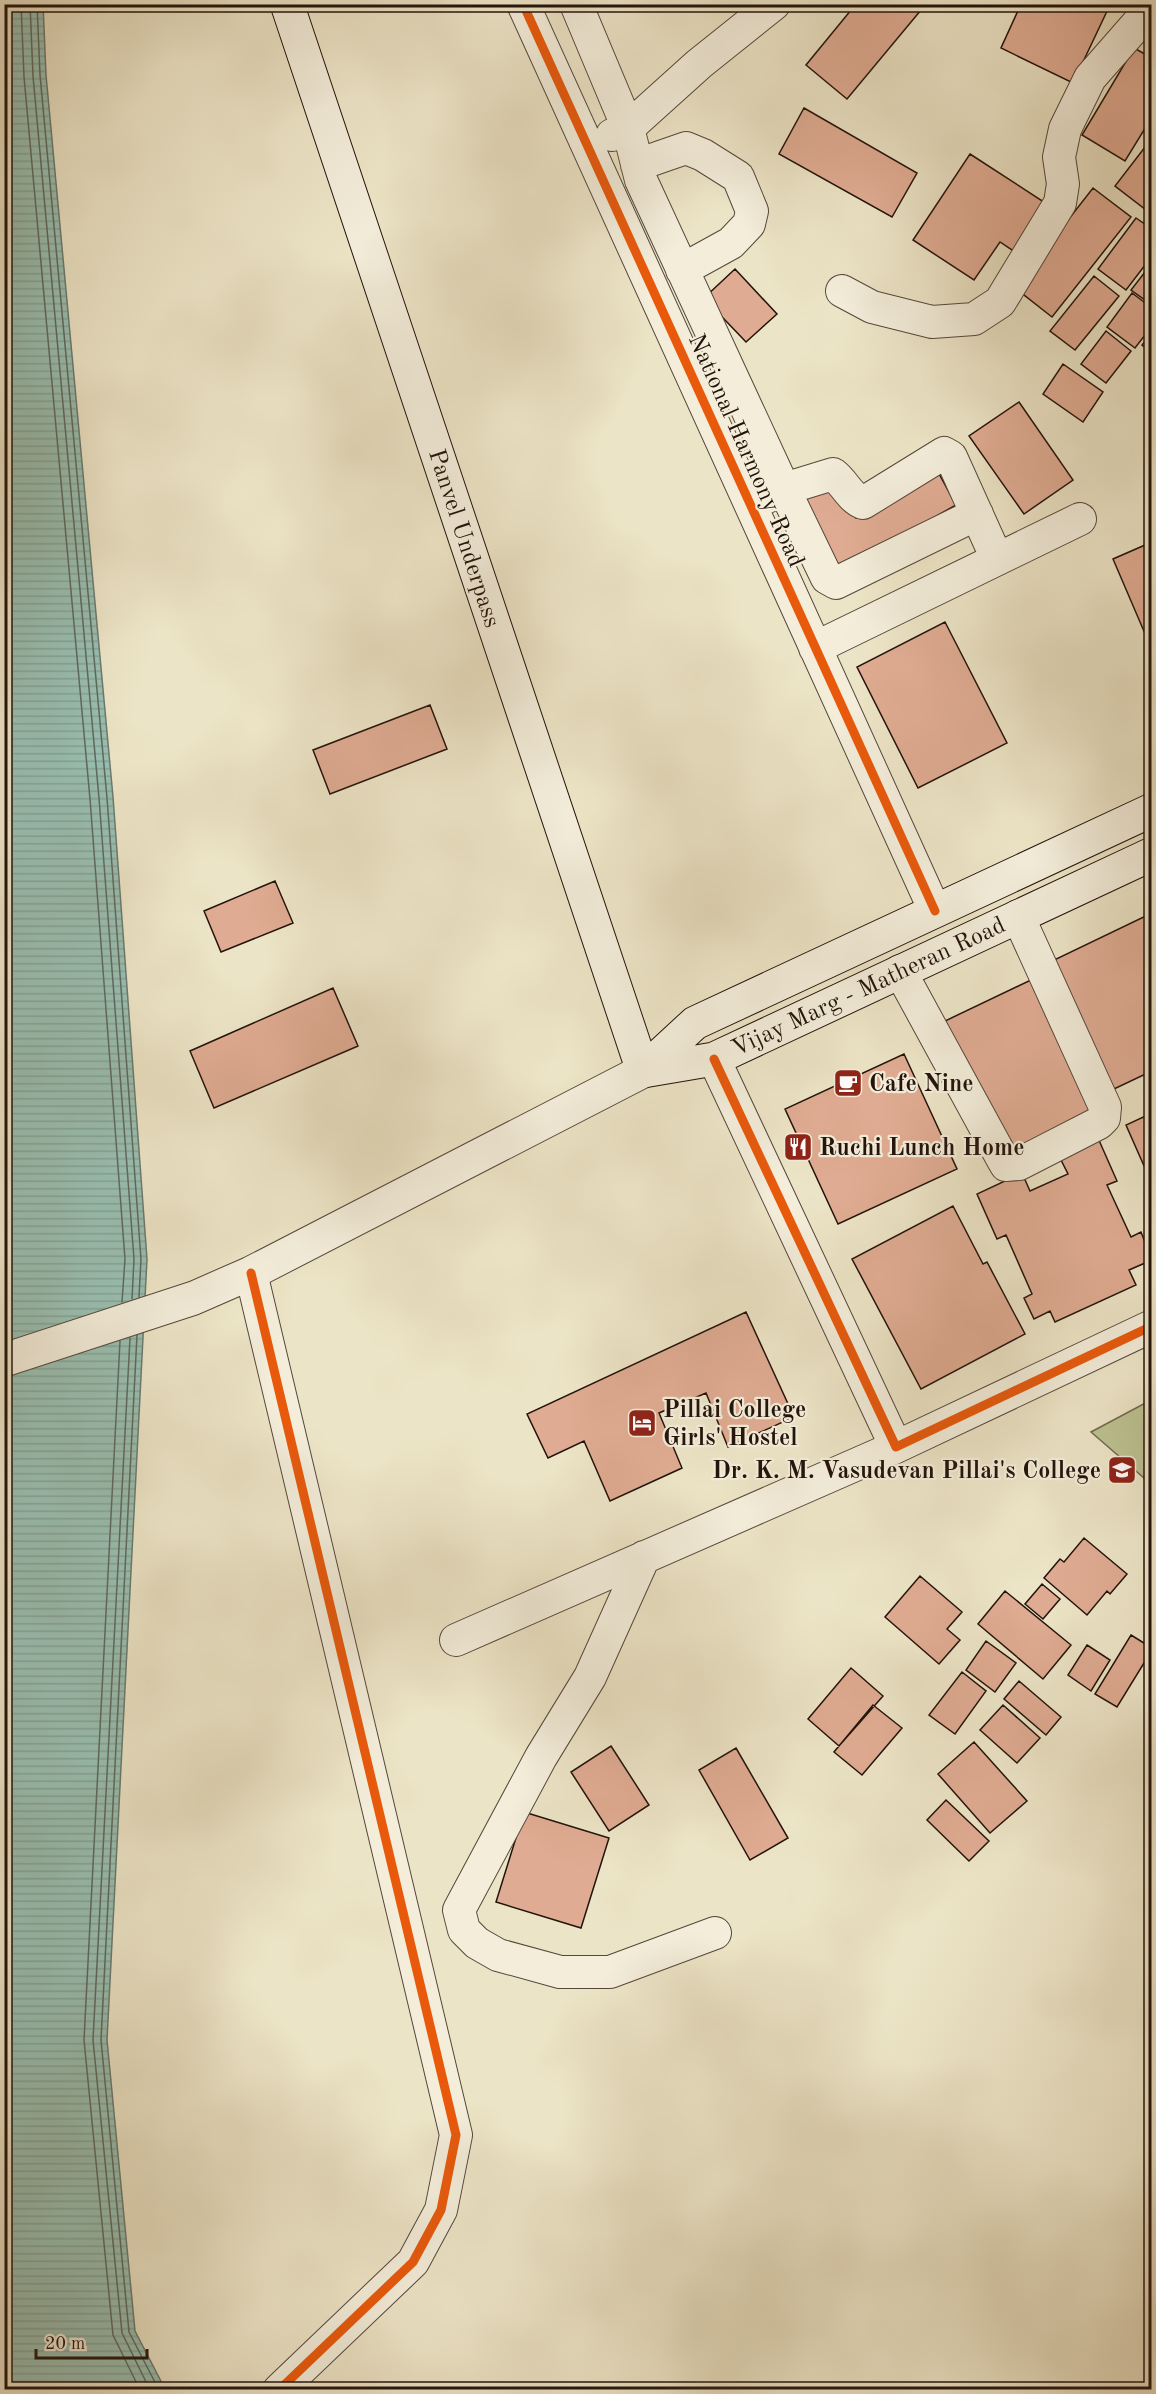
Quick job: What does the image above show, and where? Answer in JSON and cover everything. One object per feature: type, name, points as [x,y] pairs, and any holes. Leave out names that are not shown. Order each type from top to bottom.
[{"type":"main road","name":"Panvel Underpass","points":[[287,4],[643,1071]]},
{"type":"main road","name":"Vijay Marg - Matheran Road","points":[[643,1071],[695,1023],[1152,810]]},
{"type":"main road","name":"Vijay Marg - Matheran Road","points":[[643,1071],[714,1059],[1152,854]]},
{"type":"main road","points":[[4,1360],[195,1298],[251,1273],[643,1071]]},
{"type":"street","name":"National Harmony Road","points":[[523,4],[935,911]]},
{"type":"street","points":[[576,4],[628,128],[641,180],[827,578],[836,583],[977,514]]},
{"type":"street","points":[[587,146],[628,128],[699,64],[774,4]]},
{"type":"street","points":[[842,291],[872,307],[932,321],[974,320],[1000,302],[1060,203],[1063,184],[1059,157],[1065,129],[1090,78],[1147,18]]},
{"type":"street","points":[[637,165],[686,148],[738,177],[752,211],[749,224],[731,243],[682,270]]},
{"type":"street","points":[[750,505],[784,489],[832,474],[843,481],[855,500],[862,503],[944,453],[951,457],[997,560]]},
{"type":"street","points":[[815,648],[1080,519]]},
{"type":"street","points":[[900,971],[1006,1165],[1019,1164],[1099,1123],[1105,1107],[1018,916]]},
{"type":"street","points":[[714,1059],[896,1447]]},
{"type":"street","points":[[251,1273],[456,2135],[441,2210],[413,2262],[285,2384]]},
{"type":"street","points":[[456,1640],[896,1447],[1152,1326]]},
{"type":"street","points":[[644,1557],[590,1677],[541,1757],[459,1910],[464,1930],[477,1943],[498,1955],[560,1972],[610,1971],[715,1933]]},
{"type":"shaded area","points":[[1151,1400],[1151,1484],[1091,1432]]},
{"type":"water","points":[[43,4],[46,75],[113,797],[147,1259],[107,2040],[135,2331],[165,2389],[5,2390],[4,5]]},
{"type":"building","points":[[856,4],[926,4],[847,99],[806,65]]},
{"type":"building","points":[[1021,4],[1098,4],[1108,9],[1073,83],[1001,48]]},
{"type":"building","points":[[1134,48],[1152,58],[1152,117],[1125,161],[1082,135]]},
{"type":"building","points":[[804,108],[917,173],[892,217],[779,154]]},
{"type":"building","points":[[1152,138],[1152,211],[1150,213],[1115,186]]},
{"type":"building","points":[[970,154],[1050,206],[1018,254],[1000,242],[974,280],[913,240]]},
{"type":"building","points":[[1093,188],[1131,217],[1052,317],[1015,288]]},
{"type":"building","points":[[1136,218],[1152,229],[1152,256],[1126,290],[1098,269]]},
{"type":"building","points":[[1152,263],[1152,305],[1131,290]]},
{"type":"building","points":[[735,269],[777,314],[746,342],[704,298]]},
{"type":"building","points":[[1094,276],[1119,296],[1075,350],[1050,331]]},
{"type":"building","points":[[1132,293],[1152,308],[1152,326],[1135,348],[1107,327]]},
{"type":"building","points":[[1106,331],[1131,351],[1106,383],[1081,364]]},
{"type":"building","points":[[1152,332],[1152,353],[1142,345]]},
{"type":"building","points":[[1063,364],[1103,392],[1083,422],[1043,394]]},
{"type":"building","points":[[1019,402],[1073,480],[1024,514],[969,436]]},
{"type":"building","points":[[938,472],[956,505],[832,575],[797,504],[836,481],[856,518]]},
{"type":"building","points":[[1152,542],[1152,650],[1113,559]]},
{"type":"building","points":[[945,622],[1007,743],[918,788],[857,667]]},
{"type":"building","points":[[430,705],[447,749],[330,794],[313,750]]},
{"type":"building","points":[[275,881],[293,923],[221,952],[204,911]]},
{"type":"building","points":[[1152,913],[1152,1071],[1114,1089],[1052,961]]},
{"type":"building","points":[[1033,979],[1097,1115],[1010,1157],[945,1021]]},
{"type":"building","points":[[333,988],[358,1046],[214,1108],[190,1051]]},
{"type":"building","points":[[904,1054],[957,1169],[838,1224],[785,1109]]},
{"type":"building","points":[[904,1054],[957,1169],[838,1224],[785,1109]]},
{"type":"building","points":[[1152,1113],[1152,1184],[1126,1125]]},
{"type":"building","points":[[1098,1138],[1117,1181],[1107,1185],[1131,1237],[1141,1232],[1152,1260],[1129,1270],[1136,1285],[1055,1322],[1050,1311],[1034,1319],[1024,1298],[1032,1294],[1006,1235],[997,1239],[977,1194],[1022,1173],[1030,1191],[1068,1174],[1059,1156]]},
{"type":"building","points":[[953,1206],[983,1264],[987,1262],[1025,1334],[921,1389],[852,1259]]},
{"type":"building","points":[[746,1312],[794,1417],[728,1447],[706,1393],[659,1413],[682,1468],[610,1501],[584,1441],[548,1458],[527,1414]]},
{"type":"building","points":[[1084,1538],[1127,1574],[1110,1594],[1107,1591],[1087,1615],[1044,1578],[1060,1559],[1064,1562]]},
{"type":"building","points":[[920,1576],[962,1612],[947,1629],[960,1640],[939,1664],[885,1617]]},
{"type":"building","points":[[1042,1584],[1060,1599],[1043,1619],[1025,1604]]},
{"type":"building","points":[[1005,1591],[1071,1645],[1043,1679],[978,1624]]},
{"type":"building","points":[[1131,1635],[1152,1650],[1117,1707],[1095,1694]]},
{"type":"building","points":[[986,1641],[1016,1663],[995,1692],[966,1670]]},
{"type":"building","points":[[1087,1645],[1110,1660],[1091,1691],[1068,1675]]},
{"type":"building","points":[[851,1668],[883,1696],[839,1746],[808,1719]]},
{"type":"building","points":[[962,1672],[986,1691],[955,1734],[929,1715]]},
{"type":"building","points":[[1019,1681],[1061,1717],[1046,1735],[1004,1699]]},
{"type":"building","points":[[873,1705],[902,1728],[862,1775],[834,1752]]},
{"type":"building","points":[[1003,1705],[1040,1738],[1017,1763],[980,1730]]},
{"type":"building","points":[[974,1742],[1027,1801],[990,1833],[938,1774]]},
{"type":"building","points":[[611,1746],[649,1805],[609,1831],[571,1772]]},
{"type":"building","points":[[736,1748],[788,1838],[750,1860],[699,1770]]},
{"type":"building","points":[[946,1800],[989,1841],[969,1861],[927,1820]]},
{"type":"building","points":[[524,1812],[609,1838],[581,1928],[496,1902]]},
{"type":"cycle path","points":[[523,4],[935,911]]},
{"type":"cycle path","points":[[714,1059],[896,1447],[1152,1326]]},
{"type":"cycle path","points":[[251,1273],[456,2135],[441,2210],[413,2262],[279,2390]]},
{"type":"place","name":"Cafe Nine","points":[[848,1083]]},
{"type":"place","name":"Ruchi Lunch Home","points":[[798,1147]]},
{"type":"place","name":"Pillai College Girls' Hostel","points":[[642,1423]]},
{"type":"place","name":"Dr. K. M. Vasudevan Pillai's College","points":[[1122,1470]]}]
